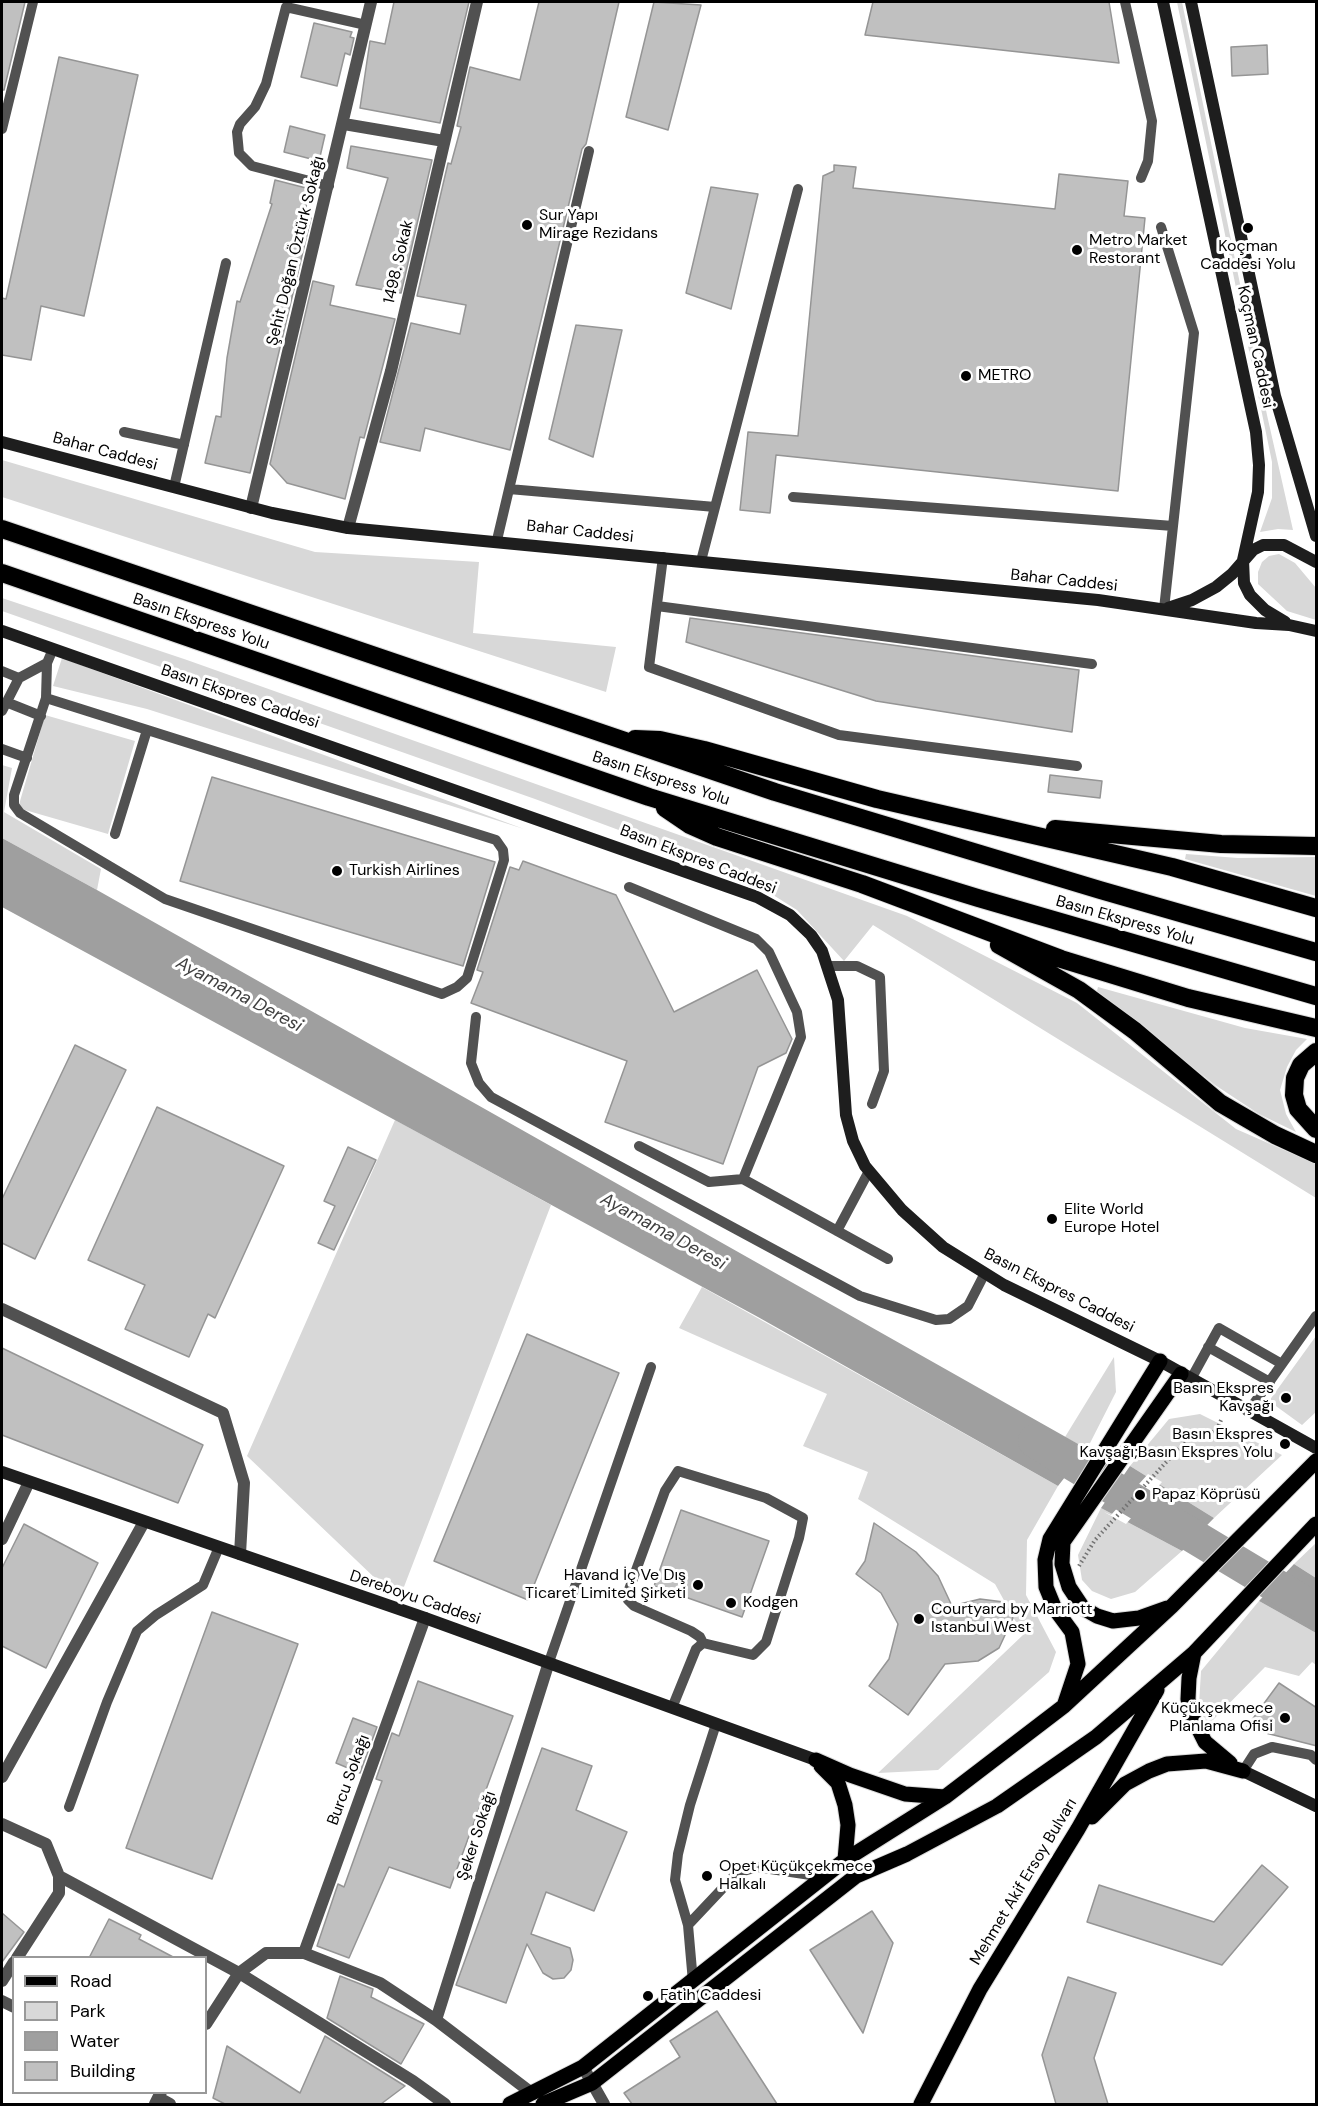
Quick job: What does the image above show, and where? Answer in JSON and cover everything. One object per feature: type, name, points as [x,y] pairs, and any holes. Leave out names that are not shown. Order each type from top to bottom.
[{"type":"highway","name":"Basın Ekspress Yolu","points":[[2,530],[605,736],[839,812],[1317,952]]},
{"type":"highway","name":"Basın Ekspress Yolu","points":[[2,573],[649,797],[978,898],[1317,996]]},
{"type":"highway","points":[[605,736],[660,740],[704,750],[877,799],[1172,867],[1317,908]]},
{"type":"highway","points":[[649,797],[690,825],[717,837],[862,884],[1122,979],[1317,1028]]},
{"type":"highway","points":[[995,825],[1221,844],[1317,846]]},
{"type":"highway","points":[[936,911],[1079,990],[1135,1031],[1220,1103],[1275,1135],[1317,1154]]},
{"type":"highway","points":[[1317,1052],[1301,1065],[1295,1078],[1294,1095],[1298,1109],[1317,1129]]},
{"type":"main road","name":"Koçman Caddesi","points":[[1163,2],[1256,432],[1259,465],[1258,492],[1243,560]]},
{"type":"main road","name":"Koçman Caddesi","points":[[1191,2],[1275,396],[1317,536]]},
{"type":"main road","name":"Bahar Caddesi","points":[[2,442],[251,508],[348,528],[663,557],[1164,609],[1256,623],[1289,625]]},
{"type":"main road","points":[[1164,609],[1192,600],[1216,587],[1232,574],[1252,550],[1274,543],[1284,545],[1317,562]]},
{"type":"main road","points":[[1243,560],[1244,583],[1250,595],[1264,610],[1289,625],[1317,631]]},
{"type":"main road","name":"Basın Ekspres Caddesi","points":[[2,630],[757,897],[790,915],[811,935],[829,966],[838,1000],[846,1115],[853,1141],[869,1171],[902,1210],[943,1247],[985,1274],[1160,1361],[1248,1412],[1317,1448]]},
{"type":"main road","points":[[1064,1706],[1078,1664],[1077,1648],[1072,1632],[1055,1609],[1046,1587],[1045,1560],[1050,1539],[1160,1361]]},
{"type":"main road","points":[[1172,1606],[1139,1618],[1113,1621],[1083,1608],[1069,1587],[1062,1564],[1064,1542],[1156,1408],[1186,1377]]},
{"type":"main road","points":[[510,2104],[538,2099],[583,2067],[845,1860],[945,1797],[1064,1706],[1172,1606],[1317,1461]]},
{"type":"main road","name":"Dereboyu Caddesi","points":[[2,1472],[425,1618],[816,1760]]},
{"type":"main road","name":"Mehmet Akif Ersoy Bulvarı","points":[[538,2099],[592,2083],[856,1876],[907,1854],[997,1806],[1096,1737],[1194,1653],[1317,1524]]},
{"type":"main road","points":[[1194,1653],[1188,1700],[1197,1728],[1216,1752],[1243,1771],[1317,1806]]},
{"type":"main road","name":"Mehmet Akif Ersoy Bulvarı","points":[[921,2104],[981,1989],[1078,1829],[1162,1680]]},
{"type":"main road","points":[[816,1760],[850,1775],[905,1794],[945,1797]]},
{"type":"main road","points":[[816,1760],[838,1783],[845,1805],[848,1825],[845,1860]]},
{"type":"main road","points":[[1078,1829],[1125,1784],[1167,1764],[1206,1761],[1243,1771]]},
{"type":"street","name":"Şehit Doğan Öztürk Sokağı","points":[[251,508],[344,124],[371,2]]},
{"type":"street","name":"1498. Sokak","points":[[348,528],[391,370],[477,2]]},
{"type":"street","points":[[344,124],[444,141]]},
{"type":"street","points":[[2,1309],[223,1413],[244,1483],[240,1554]]},
{"type":"street","points":[[2,1539],[29,1482]]},
{"type":"street","points":[[2,1777],[144,1522]]},
{"type":"street","name":"Burcu Sokağı","points":[[304,1953],[425,1618]]},
{"type":"street","name":"Şeker Sokağı","points":[[436,2020],[549,1662]]},
{"type":"street","points":[[2,1824],[46,1844],[59,1876],[59,1893],[18,1956]]},
{"type":"street","points":[[59,1876],[239,1973],[413,2081],[445,2104]]},
{"type":"street","points":[[207,2022],[239,1973],[266,1953],[304,1953],[380,1983],[436,2020],[538,2099]]},
{"type":"street","points":[[2,1981],[12,1965]]},
{"type":"street","points":[[583,2067],[604,2104]]},
{"type":"street","points":[[158,2098],[170,2104]]},
{"type":"lane","points":[[2,129],[33,2]]},
{"type":"lane","points":[[1125,2],[1152,121],[1148,161],[1141,178]]},
{"type":"lane","points":[[329,186],[252,166],[239,153],[237,132],[240,124],[255,107],[266,84],[286,7],[366,25]]},
{"type":"lane","points":[[497,540],[589,151]]},
{"type":"lane","points":[[701,561],[798,189]]},
{"type":"lane","points":[[1161,227],[1194,333],[1164,609]]},
{"type":"lane","points":[[174,487],[226,263]]},
{"type":"lane","points":[[124,432],[184,445]]},
{"type":"lane","points":[[509,489],[715,507]]},
{"type":"lane","points":[[793,497],[1173,526]]},
{"type":"lane","points":[[663,557],[649,667],[839,735],[1077,766]]},
{"type":"lane","points":[[657,606],[1092,664]]},
{"type":"lane","points":[[46,698],[496,840],[503,850],[504,860],[466,978],[458,987],[442,994],[165,899],[20,813],[14,800],[46,698],[47,663],[53,649]]},
{"type":"lane","points":[[41,716],[3,707],[19,678],[47,663]]},
{"type":"lane","points":[[2,671],[19,678]]},
{"type":"lane","points":[[115,834],[147,730]]},
{"type":"lane","points":[[2,749],[27,758]]},
{"type":"lane","points":[[629,887],[756,939],[769,952],[797,1012],[801,1037],[743,1179]]},
{"type":"lane","points":[[829,966],[857,966],[880,977],[884,1071],[872,1104]]},
{"type":"lane","points":[[476,1017],[471,1063],[479,1083],[491,1097],[860,1296],[943,1320],[955,1317],[968,1306],[985,1274]]},
{"type":"lane","points":[[639,1146],[709,1182],[743,1179],[888,1259]]},
{"type":"lane","points":[[837,1231],[869,1171]]},
{"type":"lane","points":[[1248,1412],[1317,1316]]},
{"type":"lane","points":[[1186,1377],[1219,1328],[1282,1364]]},
{"type":"lane","points":[[1208,1347],[1270,1382]]},
{"type":"lane","points":[[549,1662],[651,1367]]},
{"type":"lane","points":[[678,1470],[766,1498],[803,1518],[800,1538],[763,1648],[753,1655],[703,1643],[700,1637],[691,1631],[634,1606],[627,1595],[664,1491],[678,1470]]},
{"type":"lane","points":[[69,1808],[107,1702],[137,1631],[156,1615],[203,1585],[219,1547]]},
{"type":"lane","points":[[672,1708],[696,1649],[703,1643]]},
{"type":"lane","points":[[693,1982],[688,1925],[675,1880],[678,1854],[690,1805],[716,1724]]},
{"type":"lane","points":[[1243,1771],[1254,1754],[1265,1748],[1280,1747],[1311,1755],[1317,1760]]},
{"type":"lane","points":[[688,1925],[737,1873],[757,1867],[824,1877]]},
{"type":"path","points":[[1075,1571],[1095,1540],[1180,1447],[1190,1439],[1209,1435],[1217,1429],[1221,1418]]},
{"type":"green space","points":[[1177,2],[1182,2],[1293,530],[1278,529],[1260,532],[1272,498],[1272,462]]},
{"type":"green space","points":[[2,460],[315,552],[479,562],[473,633],[616,647],[606,692],[2,497]]},
{"type":"green space","points":[[1279,554],[1295,563],[1316,588],[1316,620],[1287,611],[1258,584],[1258,572],[1262,562],[1269,556]]},
{"type":"green space","points":[[2,598],[187,660],[907,916],[1077,1003],[1236,1129],[1316,1164],[1316,1198],[873,925],[844,961],[797,910],[743,876],[535,799],[2,611]]},
{"type":"green space","points":[[62,658],[524,829],[147,709],[53,686]]},
{"type":"green space","points":[[45,715],[135,741],[108,834],[18,808]]},
{"type":"green space","points":[[2,765],[12,768],[4,812],[101,869],[97,890],[2,838]]},
{"type":"green space","points":[[1186,854],[1238,858],[1316,857],[1316,896],[1185,859]]},
{"type":"green space","points":[[1098,987],[1245,1028],[1307,1039],[1296,1050],[1287,1067],[1280,1090],[1286,1114],[1296,1132],[1259,1114],[1215,1085],[1097,991]]},
{"type":"green space","points":[[395,1120],[551,1205],[402,1592],[377,1580],[247,1456]]},
{"type":"green space","points":[[702,1287],[1058,1486],[1027,1540],[1026,1595],[1056,1652],[1049,1672],[938,1770],[878,1773],[1023,1635],[995,1584],[858,1499],[868,1472],[803,1446],[827,1394],[679,1328]]},
{"type":"green space","points":[[1316,1336],[1316,1412],[1302,1425],[1269,1401]]},
{"type":"green space","points":[[1114,1357],[1116,1392],[1087,1449],[1065,1437]]},
{"type":"green space","points":[[1200,1414],[1282,1455],[1214,1518],[1130,1466],[1169,1419]]},
{"type":"green space","points":[[1101,1508],[1182,1551],[1135,1592],[1111,1599],[1092,1591],[1082,1580],[1078,1555]]},
{"type":"green space","points":[[1316,1543],[1316,1578],[1294,1564]]},
{"type":"green space","points":[[1259,1601],[1316,1633],[1316,1665],[1312,1662],[1299,1676],[1265,1667],[1207,1726],[1199,1705],[1201,1671]]},
{"type":"water","name":"Ayamama Deresi","points":[[2,838],[1087,1449],[1058,1486],[758,1317],[2,907]]},
{"type":"water","points":[[1130,1466],[1214,1518],[1182,1551],[1101,1508]]},
{"type":"water","points":[[1294,1564],[1316,1578],[1316,1633],[1259,1601]]},
{"type":"pier","points":[[1148,1474],[1162,1482],[1126,1524],[1104,1512],[1111,1515]]},
{"type":"building","points":[[2,2],[25,2],[4,90],[2,90]]},
{"type":"building","points":[[394,2],[469,2],[440,123],[360,108],[370,41],[385,44]]},
{"type":"building","name":"Sur Yapı Mirage Rezidans","points":[[539,2],[619,2],[510,450],[425,428],[420,451],[380,442],[411,323],[460,334],[466,305],[417,296],[448,163],[451,164],[461,127],[457,126],[470,67],[520,80]]},
{"type":"building","points":[[654,2],[701,5],[668,130],[626,117]]},
{"type":"building","points":[[873,2],[1109,2],[1119,63],[865,35]]},
{"type":"building","points":[[314,23],[352,32],[350,37],[354,38],[350,55],[345,53],[337,86],[301,77]]},
{"type":"building","points":[[1267,45],[1268,74],[1232,76],[1231,47]]},
{"type":"building","points":[[59,57],[138,75],[84,316],[41,306],[31,360],[2,355],[2,298],[6,299]]},
{"type":"building","points":[[290,126],[325,135],[319,161],[284,152]]},
{"type":"building","points":[[351,146],[432,160],[401,293],[356,285],[388,178],[347,168]]},
{"type":"building","name":"METRO","points":[[834,165],[856,167],[853,188],[1055,209],[1059,174],[1128,181],[1124,216],[1145,218],[1118,491],[776,455],[770,513],[740,510],[748,432],[798,436],[823,176],[834,171]]},
{"type":"building","points":[[275,180],[310,189],[304,216],[311,218],[250,473],[205,463],[216,416],[221,417],[227,358],[237,301],[240,302],[272,204],[270,203]]},
{"type":"building","points":[[711,187],[758,194],[731,309],[686,293]]},
{"type":"building","points":[[313,281],[334,286],[330,305],[395,319],[364,438],[360,437],[345,499],[287,483],[270,464]]},
{"type":"building","points":[[576,325],[622,330],[593,457],[549,439]]},
{"type":"building","points":[[690,618],[1079,670],[1072,732],[876,701],[686,642]]},
{"type":"building","points":[[1050,775],[1102,781],[1100,798],[1048,792]]},
{"type":"building","name":"Turkish Airlines","points":[[212,777],[495,862],[463,966],[180,881]]},
{"type":"building","points":[[523,861],[616,895],[674,1012],[757,970],[792,1039],[786,1053],[758,1067],[723,1164],[605,1122],[627,1061],[471,1003],[483,972],[477,970],[510,867],[519,870]]},
{"type":"building","points":[[75,1045],[126,1070],[35,1259],[2,1243],[2,1199]]},
{"type":"building","points":[[157,1107],[284,1166],[215,1318],[208,1314],[189,1357],[125,1329],[145,1285],[88,1260]]},
{"type":"building","points":[[348,1147],[376,1160],[334,1250],[318,1243],[335,1206],[324,1201]]},
{"type":"building","points":[[527,1334],[619,1373],[528,1600],[434,1561]]},
{"type":"building","points":[[2,1348],[203,1445],[178,1503],[2,1435]]},
{"type":"building","points":[[681,1510],[769,1541],[742,1617],[654,1586]]},
{"type":"building","points":[[874,1523],[916,1552],[938,1576],[952,1606],[980,1599],[1004,1602],[1013,1618],[999,1648],[978,1661],[945,1664],[908,1715],[869,1686],[889,1659],[898,1624],[881,1593],[856,1574],[865,1561]]},
{"type":"building","points":[[24,1524],[98,1563],[46,1668],[2,1646],[2,1568]]},
{"type":"building","points":[[212,1612],[298,1644],[212,1879],[126,1848]]},
{"type":"building","points":[[418,1681],[513,1716],[450,1888],[389,1867],[349,1958],[317,1946],[338,1884],[344,1887],[382,1781],[376,1779],[392,1733],[399,1736]]},
{"type":"building","name":"Küçükçekmece Planlama Ofisi","points":[[1279,1683],[1317,1708],[1317,1746],[1246,1728]]},
{"type":"building","points":[[353,1718],[377,1727],[360,1773],[336,1763]]},
{"type":"building","points":[[542,1748],[592,1766],[576,1810],[627,1832],[594,1911],[546,1892],[531,1934],[570,1948],[573,1960],[571,1970],[564,1978],[553,1979],[543,1973],[527,1944],[506,2003],[456,1985]]},
{"type":"building","points":[[1262,1865],[1288,1887],[1222,1965],[1087,1922],[1099,1885],[1214,1922]]},
{"type":"building","points":[[872,1911],[893,1943],[863,2033],[810,1950]]},
{"type":"building","points":[[2,1913],[24,1932],[2,1962]]},
{"type":"building","points":[[109,1919],[141,1935],[139,1939],[171,1956],[90,1956]]},
{"type":"building","points":[[340,1976],[373,1989],[371,1997],[424,2024],[401,2064],[327,2018]]},
{"type":"building","points":[[1068,1977],[1116,1993],[1094,2058],[1108,2104],[1056,2104],[1042,2055]]},
{"type":"building","points":[[717,2011],[777,2104],[632,2104],[624,2093],[680,2057],[670,2041]]},
{"type":"building","points":[[325,2036],[405,2086],[381,2104],[225,2104],[213,2098],[227,2046],[300,2093]]},
{"type":"waterway","name":"Ayamama Deresi","points":[[1035,1441],[1316,1610]]},
{"type":"place","name":"Sur Yapı Mirage Rezidans","points":[[527,225]]},
{"type":"place","name":"Koçman Caddesi Yolu","points":[[1248,228]]},
{"type":"place","name":"Metro Market Restorant","points":[[1077,250]]},
{"type":"place","name":"METRO","points":[[966,376]]},
{"type":"place","name":"Turkish Airlines","points":[[337,871]]},
{"type":"place","name":"Elite World Europe Hotel","points":[[1052,1219]]},
{"type":"place","name":"Basın Ekspres Kavşağı","points":[[1286,1398]]},
{"type":"place","name":"Basın Ekspres Kavşağı;Basın Ekspres Yolu","points":[[1285,1444]]},
{"type":"place","name":"Papaz Köprüsü","points":[[1140,1495]]},
{"type":"place","name":"Havand İç Ve Dış Ticaret Limited Şirketi","points":[[698,1585]]},
{"type":"place","name":"Kodgen","points":[[731,1603]]},
{"type":"place","name":"Courtyard by Marriott Istanbul West","points":[[919,1619]]},
{"type":"place","name":"Küçükçekmece Planlama Ofisi","points":[[1285,1718]]},
{"type":"place","name":"Opet Küçükçekmece Halkalı","points":[[707,1876]]},
{"type":"place","name":"Fatih Caddesi","points":[[648,1996]]}]
